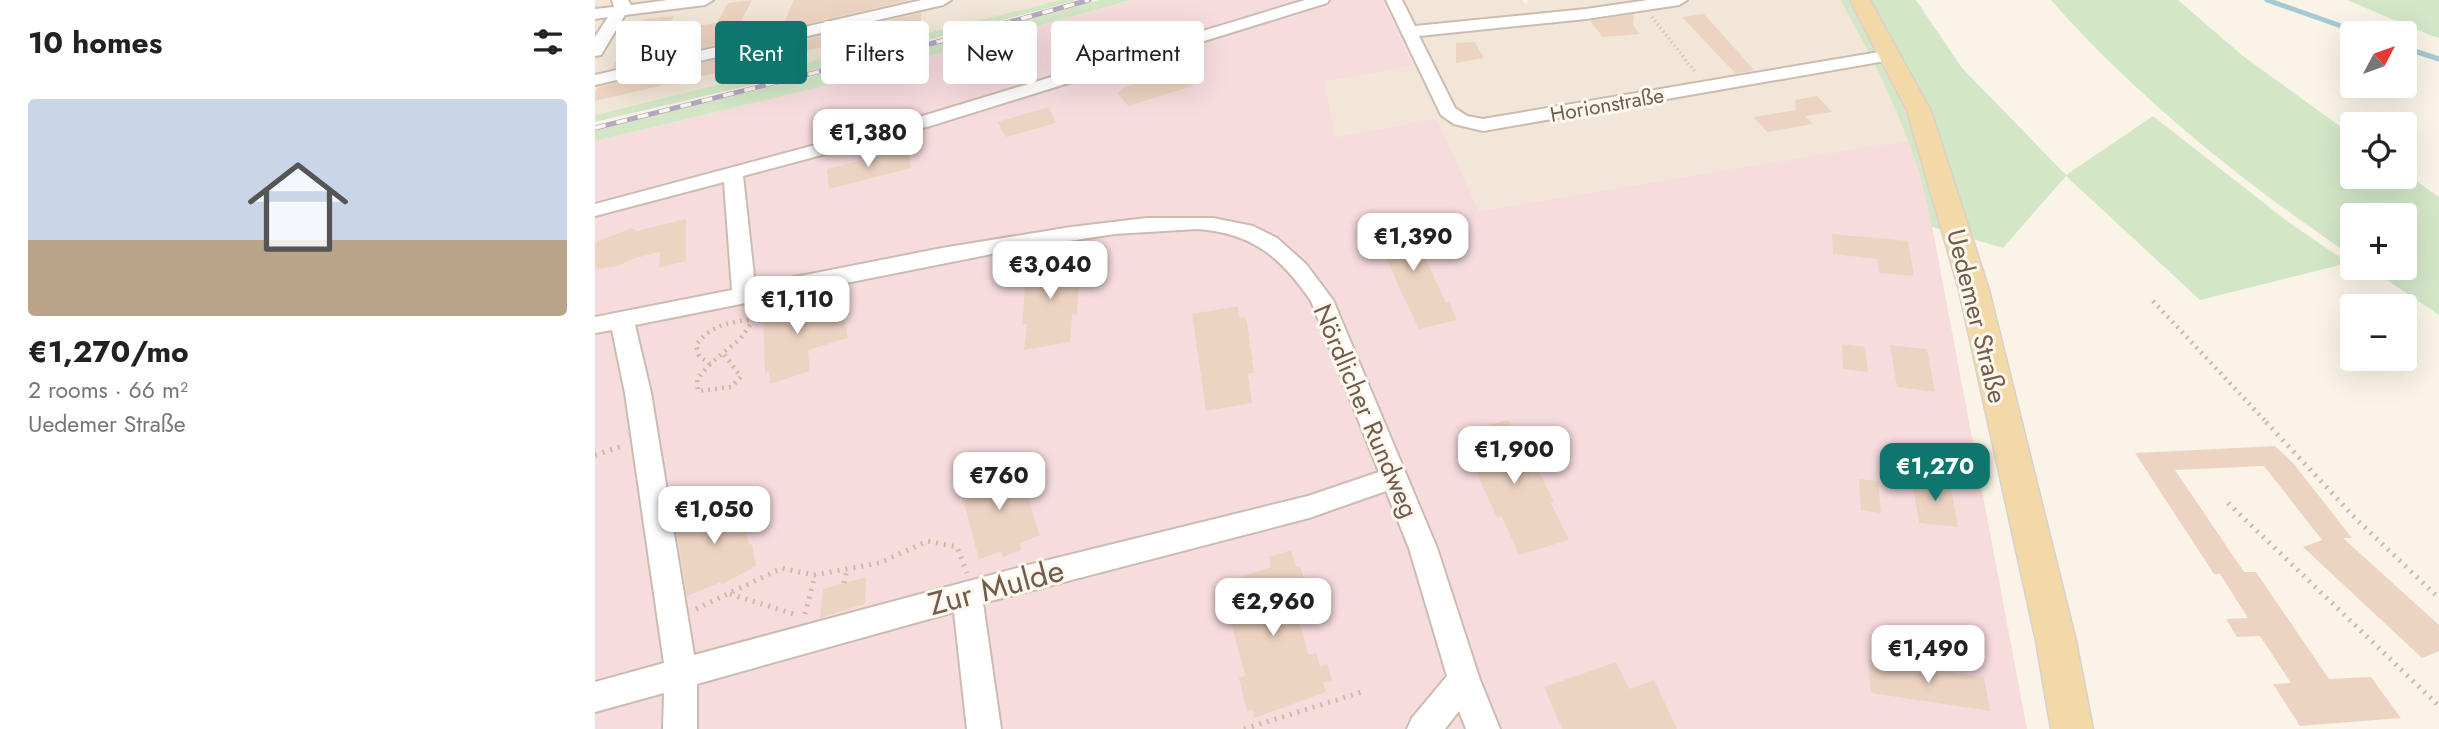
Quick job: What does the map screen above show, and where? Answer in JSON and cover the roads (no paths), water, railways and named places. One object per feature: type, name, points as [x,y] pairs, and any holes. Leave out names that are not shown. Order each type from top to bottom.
[{"type":"main road","name":"Uedemer Straße","points":[[1860,0],[1919,111],[1974,290],[2008,448],[2056,641],[2072,729]]},
{"type":"street","points":[[595,14],[620,5],[705,0]]},
{"type":"street","points":[[595,80],[943,0]]},
{"type":"street","points":[[595,210],[1037,89],[1321,0]]},
{"type":"street","name":"Horionstraße","points":[[1394,0],[1447,111],[1461,120],[1483,125],[1891,55]]},
{"type":"street","points":[[1409,32],[1679,0]]},
{"type":"street","points":[[595,51],[620,5]]},
{"type":"street","points":[[733,173],[749,292]]},
{"type":"street","name":"Nördlicher Rundweg","points":[[608,323],[749,292],[1046,236],[1161,223],[1207,223],[1244,231],[1270,243],[1300,268],[1322,300],[1423,548],[1464,680],[1483,729]]},
{"type":"street","points":[[608,323],[638,393],[681,672],[680,729]]},
{"type":"street","name":"Zur Mulde","points":[[595,697],[681,672],[809,627],[967,595],[1309,507],[1396,477]]},
{"type":"street","points":[[967,595],[984,729]]},
{"type":"street","points":[[1424,729],[1464,680]]},
{"type":"waterway","points":[[2267,0],[2340,26]]},
{"type":"waterway","points":[[2417,52],[2439,59]]},
{"type":"railway","points":[[595,128],[941,41],[1089,0]]}]
